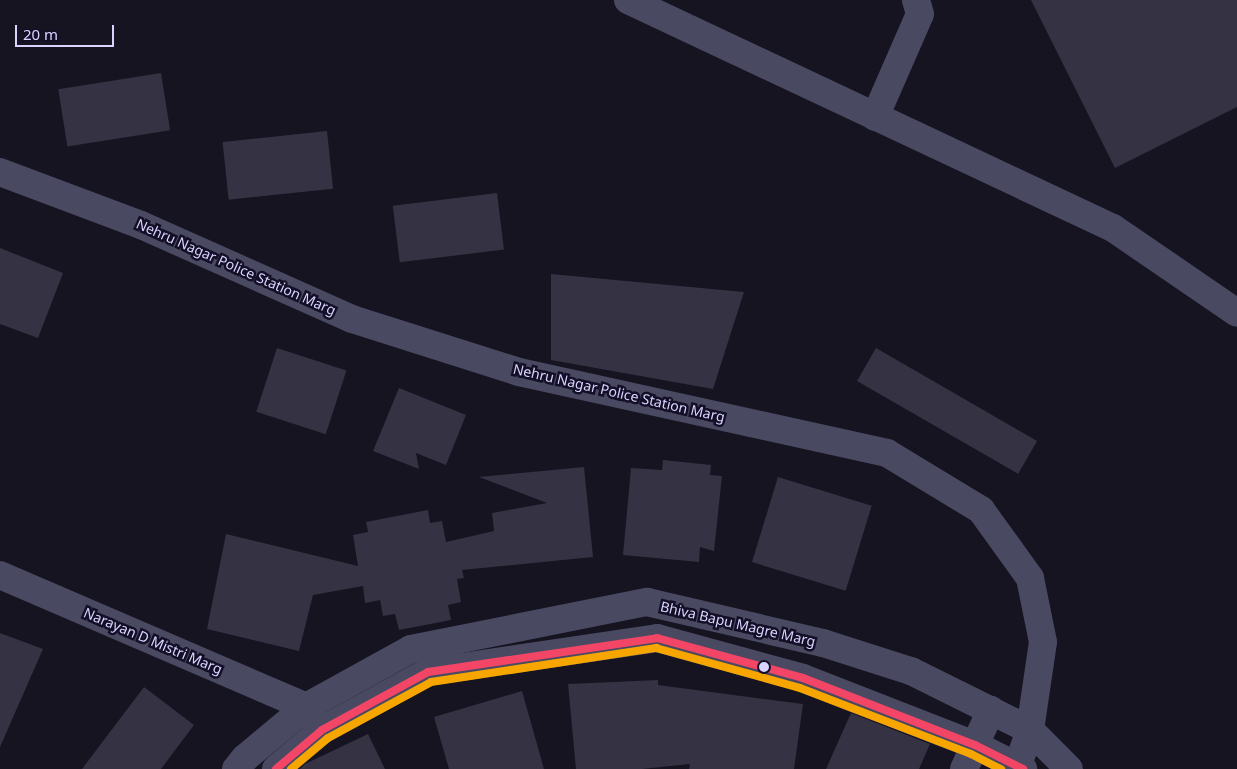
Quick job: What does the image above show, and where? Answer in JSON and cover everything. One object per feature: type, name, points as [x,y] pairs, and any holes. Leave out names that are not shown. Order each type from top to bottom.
[{"type":"street","points":[[628,0],[1113,228],[1237,313]]},
{"type":"street","points":[[875,117],[920,14],[916,0]]},
{"type":"street","name":"Nehru Nagar Police Station Marg","points":[[0,172],[141,225],[352,319],[519,372],[887,453],[981,510],[1030,578],[1043,642],[1030,730],[1020,767]]},
{"type":"street","name":"Narayan D Mistri Marg","points":[[0,576],[306,708]]},
{"type":"street","name":"Bhiva Bapu Magre Marg","points":[[245,765],[306,708],[411,649],[648,602],[823,644],[902,668],[1030,730],[1069,769]]},
{"type":"street","points":[[276,769],[322,730],[428,672],[657,638],[803,678],[970,757],[1020,767]]},
{"type":"street","points":[[306,708],[322,730]]},
{"type":"street","points":[[970,757],[991,710]]},
{"type":"building","points":[[1031,0],[1237,0],[1237,107],[1115,168]]},
{"type":"building","points":[[161,73],[170,130],[67,147],[58,89]]},
{"type":"building","points":[[327,131],[333,189],[229,200],[223,142]]},
{"type":"building","points":[[497,193],[504,250],[400,262],[393,206]]},
{"type":"building","points":[[0,248],[63,273],[38,338],[0,324]]},
{"type":"building","points":[[551,274],[744,292],[713,389],[551,360]]},
{"type":"building","points":[[277,348],[346,371],[326,434],[256,412]]},
{"type":"building","points":[[876,348],[1037,441],[1018,474],[857,381]]},
{"type":"building","points":[[399,388],[466,415],[446,465],[416,453],[419,469],[373,451]]},
{"type":"building","points":[[663,460],[711,465],[710,475],[722,476],[714,551],[700,547],[699,562],[623,555],[631,468],[662,470]]},
{"type":"building","points":[[584,467],[593,557],[462,570],[464,578],[457,579],[461,602],[448,605],[451,620],[399,630],[395,614],[383,616],[380,600],[365,603],[363,586],[313,595],[299,651],[207,629],[226,534],[358,566],[353,535],[368,532],[366,522],[428,510],[430,523],[442,521],[446,542],[494,531],[492,513],[547,503],[479,477]]},
{"type":"building","points":[[778,477],[872,506],[846,591],[752,562]]},
{"type":"building","points":[[0,633],[43,649],[0,747]]},
{"type":"building","points":[[658,680],[658,685],[803,704],[794,769],[689,769],[690,764],[642,769],[576,769],[568,684]]},
{"type":"building","points":[[144,687],[194,725],[161,769],[82,769]]},
{"type":"building","points":[[522,691],[544,769],[449,769],[434,717]]},
{"type":"building","points":[[851,713],[930,744],[919,769],[826,769]]},
{"type":"building","points":[[368,734],[385,769],[300,769],[305,764]]},
{"type":"transit line","points":[[276,769],[322,730],[428,672],[657,638],[803,678],[975,745],[1023,769]]},
{"type":"transit line","points":[[291,769],[328,738],[431,682],[656,648],[800,688],[971,754],[1001,769]]}]
